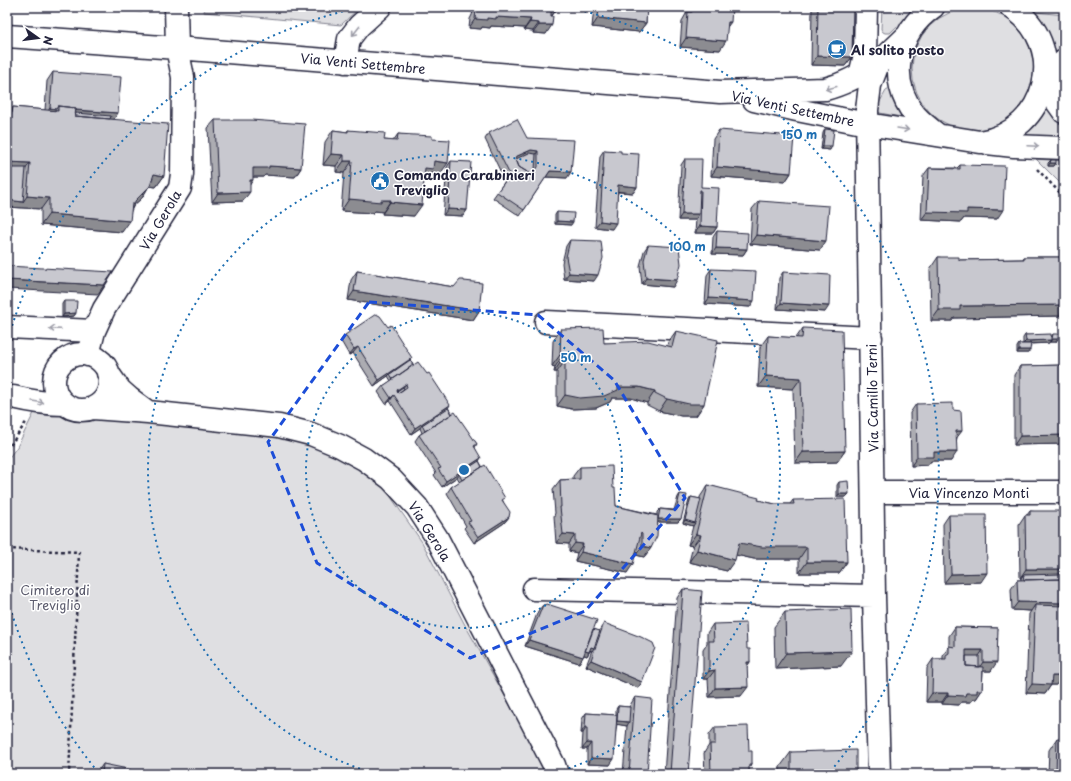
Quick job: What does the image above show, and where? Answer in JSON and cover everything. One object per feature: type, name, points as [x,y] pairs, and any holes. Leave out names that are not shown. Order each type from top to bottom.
[{"type":"street","name":"Via Gerola","points":[[88,355],[94,331],[104,309],[180,188],[182,174],[183,77],[177,48],[176,7]]},
{"type":"street","points":[[345,62],[349,38],[359,26],[380,7]]},
{"type":"street","name":"Via Camillo Terni","points":[[866,7],[865,55],[869,69],[870,85],[867,124],[874,596],[879,774]]},
{"type":"street","points":[[933,7],[916,22],[907,36],[899,65],[900,80],[907,102],[915,115],[938,135]]},
{"type":"street","points":[[980,142],[997,138],[1021,124],[1038,102],[1044,84],[1046,71],[1045,60],[1038,38],[1032,26],[1025,18],[1011,7]]},
{"type":"street","name":"Via Venti Settembre","points":[[7,36],[177,48],[720,92],[825,90],[842,84],[869,69]]},
{"type":"street","name":"Via Camillo Terni","points":[[869,69],[907,36]]},
{"type":"street","points":[[1044,84],[1064,61]]},
{"type":"street","points":[[1044,84],[1064,112]]},
{"type":"street","name":"Via Venti Settembre","points":[[720,92],[797,110],[867,124],[980,142],[1014,146],[1064,148]]},
{"type":"street","points":[[546,322],[871,338]]},
{"type":"street","points":[[7,327],[94,331]]},
{"type":"street","points":[[64,404],[58,397],[55,388],[57,370],[62,363],[70,357],[88,355],[97,359],[104,365],[120,390],[148,412]]},
{"type":"street","points":[[93,408],[100,404],[108,394],[110,381],[108,372]]},
{"type":"street","name":"Via Gerola","points":[[13,397],[39,402],[64,404],[78,410],[93,408],[148,412],[279,426],[311,434],[340,446],[358,456],[391,479],[417,507],[436,538],[554,765],[557,774]]},
{"type":"street","name":"Via Vincenzo Monti","points":[[873,492],[1064,492]]},
{"type":"street","points":[[534,589],[874,596]]},
{"type":"path","points":[[1014,146],[1064,197]]},
{"type":"path","points":[[7,450],[39,402]]},
{"type":"path","points":[[7,549],[78,552],[70,774]]},
{"type":"highlighted area","points":[[369,302],[538,315],[614,380],[685,498],[585,611],[470,658],[317,563],[268,442]]},
{"type":"green space","points":[[204,7],[360,7],[341,25],[204,12]]},
{"type":"green space","points":[[882,7],[917,7],[890,33],[885,33],[881,29]]},
{"type":"green space","points":[[973,8],[996,12],[1007,18],[1016,26],[1024,35],[1030,46],[1034,69],[1030,92],[1024,103],[1016,112],[1007,120],[996,126],[973,130],[950,126],[939,120],[930,112],[922,103],[916,92],[912,69],[916,46],[922,35],[930,26],[939,18],[950,12]]},
{"type":"green space","points":[[1034,13],[1064,15],[1064,56],[1055,56],[1050,38],[1042,23]]},
{"type":"green space","points":[[887,89],[891,90],[903,115],[901,117],[880,113],[878,111],[878,105]]},
{"type":"green space","points":[[1051,105],[1064,126],[1064,139],[1021,136],[1034,125]]},
{"type":"green space","points":[[1036,159],[1064,161],[1064,187]]},
{"type":"green space","name":"Cimitero di Treviglio","points":[[38,405],[280,434],[326,447],[382,484],[422,542],[464,623],[544,766],[545,774],[7,774],[7,460],[17,447]]},
{"type":"building","points":[[478,7],[557,7],[556,10],[551,9],[551,16],[553,16],[552,25],[539,25],[539,23],[530,22],[531,19],[496,17],[496,19],[487,18],[487,20],[475,19],[476,10]]},
{"type":"building","points":[[599,7],[647,7],[646,23],[598,18]]},
{"type":"building","points":[[693,7],[732,7],[731,22],[728,22],[726,41],[686,38],[688,12],[692,12]]},
{"type":"building","points":[[818,7],[853,7],[852,57],[817,56]]},
{"type":"building","points":[[53,72],[121,77],[118,113],[76,110],[76,108],[58,106],[56,109],[50,108]]},
{"type":"building","points":[[58,106],[76,108],[75,116],[168,124],[164,176],[154,174],[150,186],[135,201],[135,204],[132,204],[130,221],[49,214],[49,198],[27,196],[30,163],[7,162],[7,113],[12,113],[13,107],[58,111]]},
{"type":"building","points":[[76,113],[111,116],[110,119],[75,116]]},
{"type":"building","points":[[517,119],[527,138],[574,140],[571,172],[550,171],[524,210],[497,192],[510,175],[489,133]],"holes":[[[531,150],[538,151],[538,167],[532,175],[519,167],[515,157]]]},
{"type":"building","points":[[215,120],[251,120],[305,124],[301,168],[269,166],[269,168],[253,168],[253,180],[250,180],[250,192],[218,193]]},
{"type":"building","points":[[825,129],[834,130],[832,146],[823,146]]},
{"type":"building","points":[[333,130],[385,133],[384,140],[397,141],[398,134],[432,136],[432,139],[450,140],[448,163],[434,161],[433,169],[425,168],[422,205],[390,202],[391,200],[381,200],[381,202],[349,199],[352,161],[344,161],[344,155],[331,154]]},
{"type":"building","points":[[719,130],[794,136],[791,173],[717,167]]},
{"type":"building","points":[[604,150],[639,154],[637,187],[618,185],[616,223],[600,221]]},
{"type":"building","points":[[529,153],[536,154],[535,170],[532,175],[519,167],[516,159]]},
{"type":"building","points":[[685,159],[702,159],[701,187],[719,188],[717,227],[700,226],[701,190],[699,214],[682,214]]},
{"type":"building","points":[[1051,160],[1056,160],[1056,163],[1050,163]]},
{"type":"building","points":[[451,161],[471,162],[467,210],[448,209]]},
{"type":"building","points":[[960,165],[1005,166],[1003,210],[967,209],[967,213],[927,212],[929,168],[960,169]]},
{"type":"building","points":[[7,168],[26,168],[23,202],[7,200]]},
{"type":"building","points":[[759,201],[829,206],[826,241],[756,235]]},
{"type":"building","points":[[557,212],[574,213],[573,222],[557,221]]},
{"type":"building","points":[[717,231],[748,233],[747,249],[716,248]]},
{"type":"building","points":[[570,240],[601,241],[603,258],[598,275],[569,273],[566,257]]},
{"type":"building","points":[[648,245],[679,247],[681,264],[677,280],[646,278],[644,260]]},
{"type":"building","points":[[938,257],[959,257],[959,260],[1064,257],[1064,305],[960,306],[960,310],[939,310]]},
{"type":"building","points":[[7,266],[113,272],[104,285],[7,280]]},
{"type":"building","points":[[711,269],[756,271],[754,301],[709,298]]},
{"type":"building","points":[[357,271],[454,287],[460,280],[482,283],[479,311],[354,291]]},
{"type":"building","points":[[783,272],[830,275],[829,306],[781,303]]},
{"type":"building","points":[[64,301],[77,301],[76,313],[64,314]]},
{"type":"building","points":[[376,314],[380,316],[388,327],[391,325],[412,358],[379,380],[358,347],[354,349],[345,335]]},
{"type":"building","points":[[603,328],[604,343],[648,341],[672,347],[676,331],[718,340],[704,404],[689,404],[667,399],[655,393],[655,391],[639,387],[618,387],[618,390],[604,396],[580,398],[565,395],[565,361],[562,360],[563,355],[560,355],[561,329]]},
{"type":"building","points":[[803,328],[842,330],[845,451],[803,452],[801,378],[766,376],[768,336],[802,338]]},
{"type":"building","points":[[1051,334],[1051,340],[1026,341],[1025,335]]},
{"type":"building","points":[[1053,334],[1058,334],[1058,339],[1052,339]]},
{"type":"building","points":[[1019,344],[1031,344],[1030,350],[1019,350]]},
{"type":"building","points":[[410,360],[413,365],[393,379],[390,374]]},
{"type":"building","points":[[418,362],[427,374],[429,373],[450,405],[415,428],[394,395],[391,398],[383,386]],"holes":[[[406,384],[407,387],[398,393],[397,390]]]},
{"type":"building","points":[[1064,365],[1064,435],[1020,436],[1020,366]]},
{"type":"building","points":[[403,387],[404,389],[398,393],[397,391]]},
{"type":"building","points":[[953,403],[953,410],[961,411],[962,431],[956,431],[957,452],[934,452],[934,457],[917,457],[916,404]]},
{"type":"building","points":[[448,408],[452,414],[425,431],[422,425]]},
{"type":"building","points":[[455,412],[477,444],[474,446],[481,458],[446,481],[438,469],[441,468],[419,435]]},
{"type":"building","points":[[479,461],[482,467],[462,480],[459,474]]},
{"type":"building","points":[[485,465],[505,498],[502,500],[510,512],[509,517],[478,537],[468,522],[471,521],[451,487]]},
{"type":"building","points":[[612,466],[616,506],[658,516],[657,536],[651,548],[642,546],[641,533],[633,564],[581,552],[583,544],[575,543],[575,535],[563,534],[560,507],[560,480],[580,479],[580,467]]},
{"type":"building","points":[[848,481],[849,494],[839,494],[839,482]]},
{"type":"building","points":[[708,485],[759,498],[758,500],[775,504],[794,504],[793,500],[845,499],[847,562],[807,562],[807,547],[762,547],[739,543],[735,560],[697,550],[701,535],[696,534]]},
{"type":"building","points":[[680,494],[687,495],[681,519],[658,519],[660,509],[676,511]]},
{"type":"building","points":[[691,497],[701,499],[695,523],[685,520]]},
{"type":"building","points":[[1030,511],[1062,511],[1062,515],[1064,515],[1064,569],[1026,569],[1025,515],[1030,515]]},
{"type":"building","points":[[949,515],[986,515],[987,573],[951,574]]},
{"type":"building","points":[[1061,574],[1061,579],[1024,580],[1023,575]]},
{"type":"building","points":[[1064,579],[1064,603],[1018,602],[1017,580]]},
{"type":"building","points":[[683,589],[702,591],[688,774],[670,774]]},
{"type":"building","points":[[547,604],[597,620],[583,657],[529,640],[543,605]]},
{"type":"building","points":[[1035,605],[1064,606],[1063,676],[1052,676],[1051,685],[1032,684]]},
{"type":"building","points":[[851,609],[852,651],[786,653],[785,612]]},
{"type":"building","points":[[604,623],[653,643],[655,648],[642,682],[591,660]]},
{"type":"building","points":[[746,623],[747,649],[750,649],[750,662],[747,662],[748,687],[715,688],[715,670],[709,671],[709,641],[714,641],[713,624]]},
{"type":"building","points":[[955,627],[998,628],[997,662],[983,662],[983,650],[966,650],[966,666],[983,667],[982,690],[977,690],[977,693],[966,693],[965,696],[948,695],[948,693],[932,693],[933,659],[946,659],[946,655],[949,653],[949,646],[955,647]]},
{"type":"building","points":[[593,629],[600,631],[594,648],[591,647],[589,652],[585,651]]},
{"type":"building","points":[[966,656],[979,656],[979,667],[966,666]]},
{"type":"building","points":[[635,697],[652,699],[647,774],[629,774]]},
{"type":"building","points":[[618,706],[630,707],[629,722],[617,721]]},
{"type":"building","points":[[586,713],[617,715],[614,759],[591,758],[591,743],[587,743],[587,727],[585,727]]},
{"type":"building","points":[[748,726],[749,751],[752,751],[752,764],[749,764],[749,774],[711,773],[710,744],[715,744],[715,727]]},
{"type":"building","points":[[1057,738],[1064,739],[1064,774],[1056,774]]},
{"type":"building","points":[[856,750],[856,774],[791,774],[791,752]]},
{"type":"building","points":[[103,764],[128,769],[141,774],[102,774]]},
{"type":"place","name":"Al solito posto","points":[[837,49]]},
{"type":"place","name":"Comando Carabinieri Treviglio","points":[[380,181]]}]
